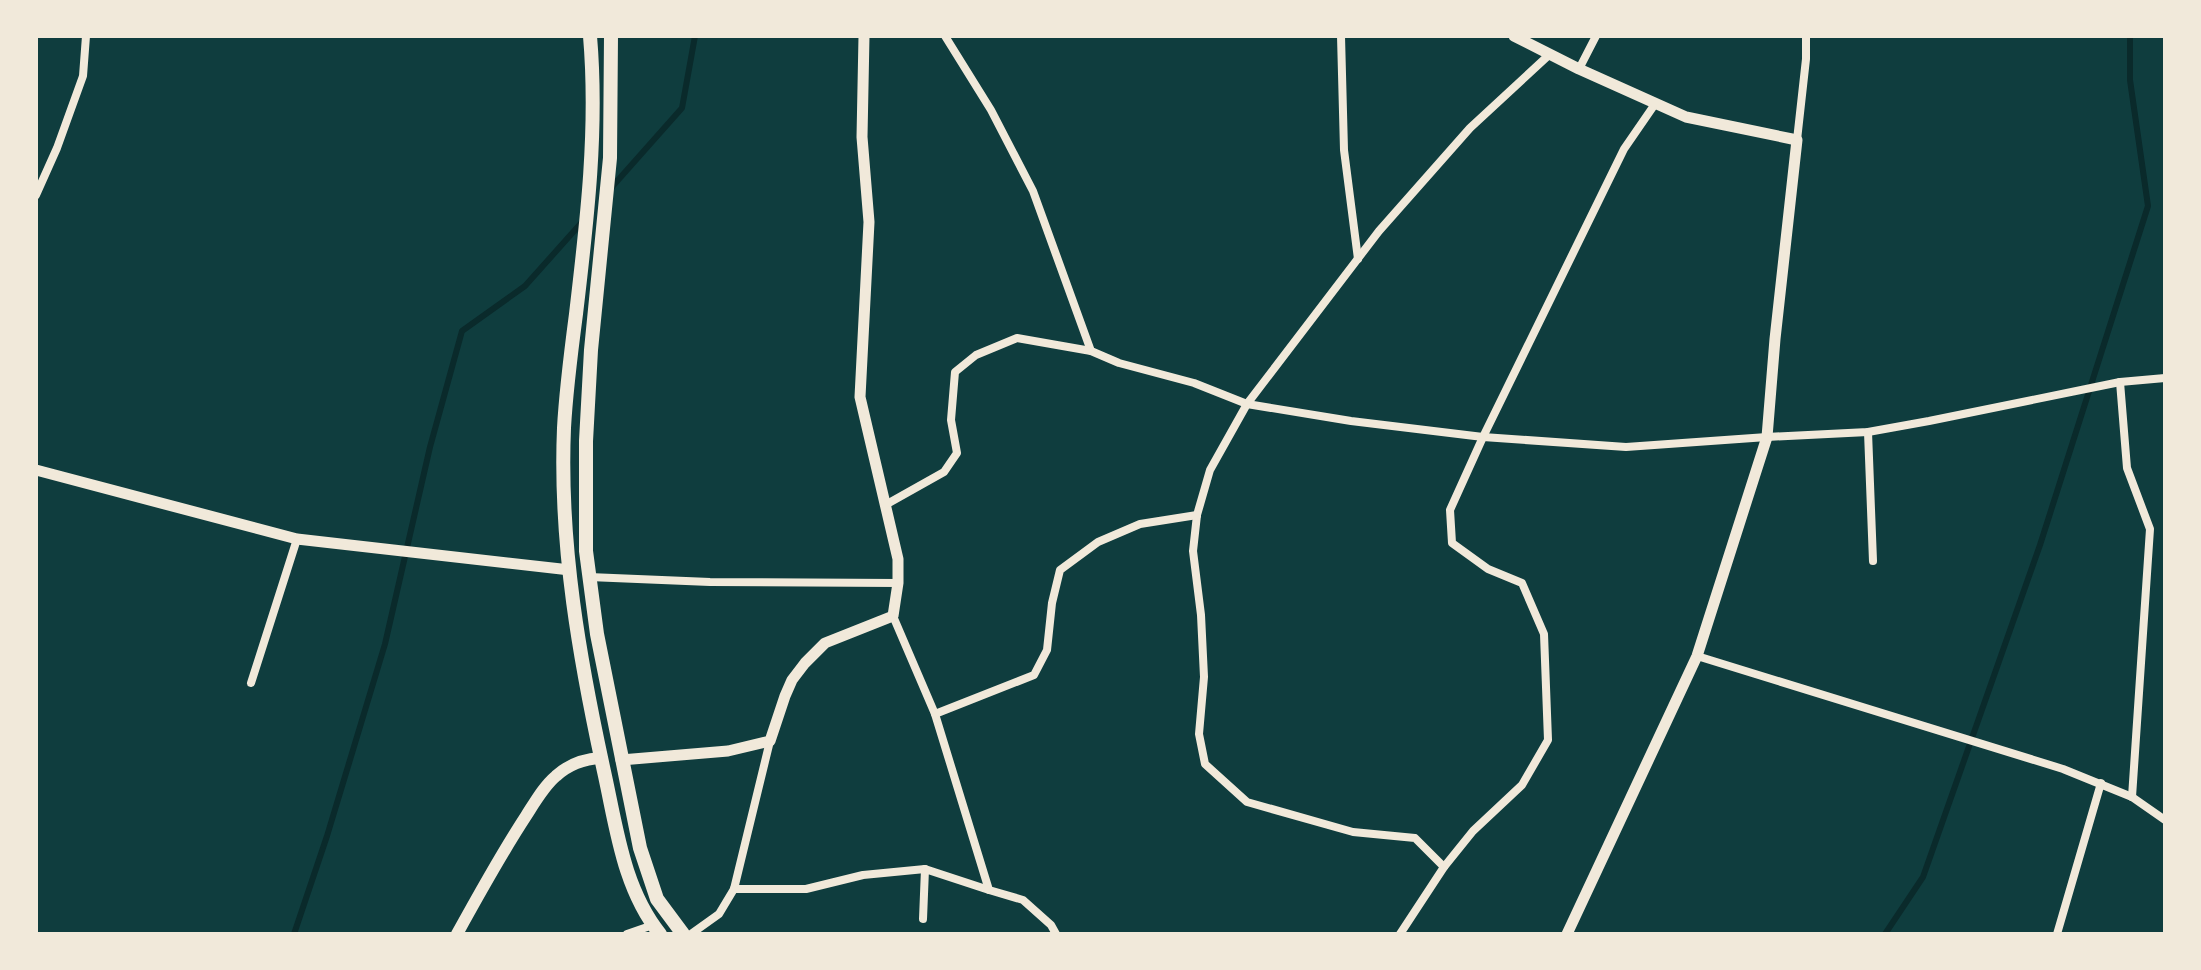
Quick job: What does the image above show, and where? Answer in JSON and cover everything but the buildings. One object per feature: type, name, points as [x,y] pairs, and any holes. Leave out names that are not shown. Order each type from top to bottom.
[{"type":"main road","points":[[590,36],[594,104],[591,169],[564,428],[564,495],[570,570],[587,689],[601,758],[631,883],[638,902],[656,930]]},
{"type":"main road","points":[[611,36],[610,158],[591,350],[586,441],[586,551],[597,634],[640,848],[649,879],[665,912],[683,934]]},
{"type":"main road","points":[[570,570],[575,565],[581,565],[589,574]]},
{"type":"main road","points":[[457,934],[508,844],[556,775],[583,760],[601,758],[613,765],[621,760]]},
{"type":"street","points":[[36,195],[83,76],[86,36]]},
{"type":"street","points":[[864,36],[862,137],[869,222],[860,397],[898,559],[893,616],[935,714],[989,890]]},
{"type":"street","points":[[945,36],[991,110],[1033,191],[1091,351]]},
{"type":"street","points":[[1341,36],[1344,150],[1358,259]]},
{"type":"street","points":[[1514,36],[1686,117],[1797,140]]},
{"type":"street","points":[[1579,69],[1596,36]]},
{"type":"street","points":[[1567,934],[1697,656],[1767,437],[1806,36]]},
{"type":"street","points":[[1444,867],[1415,838],[1353,832],[1247,802],[1205,764],[1199,734],[1204,677],[1201,615],[1193,551],[1197,515],[1210,470],[1247,404],[1379,231],[1470,128],[1550,54]]},
{"type":"street","points":[[1400,934],[1444,867],[1473,831],[1522,785],[1548,740],[1544,634],[1522,583],[1488,569],[1452,543],[1450,510],[1624,149],[1655,104]]},
{"type":"street","points":[[887,504],[944,472],[957,453],[951,420],[955,372],[976,355],[1017,338],[1091,351],[1119,363],[1194,383],[1247,404],[1351,421],[1483,437],[1626,447],[1868,432],[2120,382],[2165,378]]},
{"type":"street","points":[[2120,382],[2127,468],[2150,529],[2132,797]]},
{"type":"street","points":[[1868,432],[1873,561]]},
{"type":"street","points":[[36,470],[297,539],[570,570]]},
{"type":"street","points":[[935,714],[1034,675],[1047,650],[1052,603],[1060,570],[1098,542],[1140,524],[1197,515]]},
{"type":"street","points":[[251,683],[297,539]]},
{"type":"street","points":[[589,574],[710,582],[898,583]]},
{"type":"street","points":[[691,934],[719,914],[734,889],[770,741],[792,680],[825,643],[893,616]]},
{"type":"street","points":[[1697,656],[2101,783],[2132,797],[2165,820]]},
{"type":"street","points":[[621,760],[728,751],[770,741]]},
{"type":"street","points":[[2057,934],[2101,783]]},
{"type":"street","points":[[734,889],[806,889],[863,875],[925,869],[1023,900],[1051,925],[1056,934]]},
{"type":"street","points":[[923,919],[925,869]]},
{"type":"street","points":[[627,934],[656,930]]},
{"type":"waterway","points":[[611,188],[682,108],[695,36]]},
{"type":"waterway","points":[[1885,934],[1923,877],[2040,545],[2148,206],[2130,80],[2130,36]]},
{"type":"waterway","points":[[294,934],[385,644],[430,447],[462,331],[525,286],[583,221]]}]
